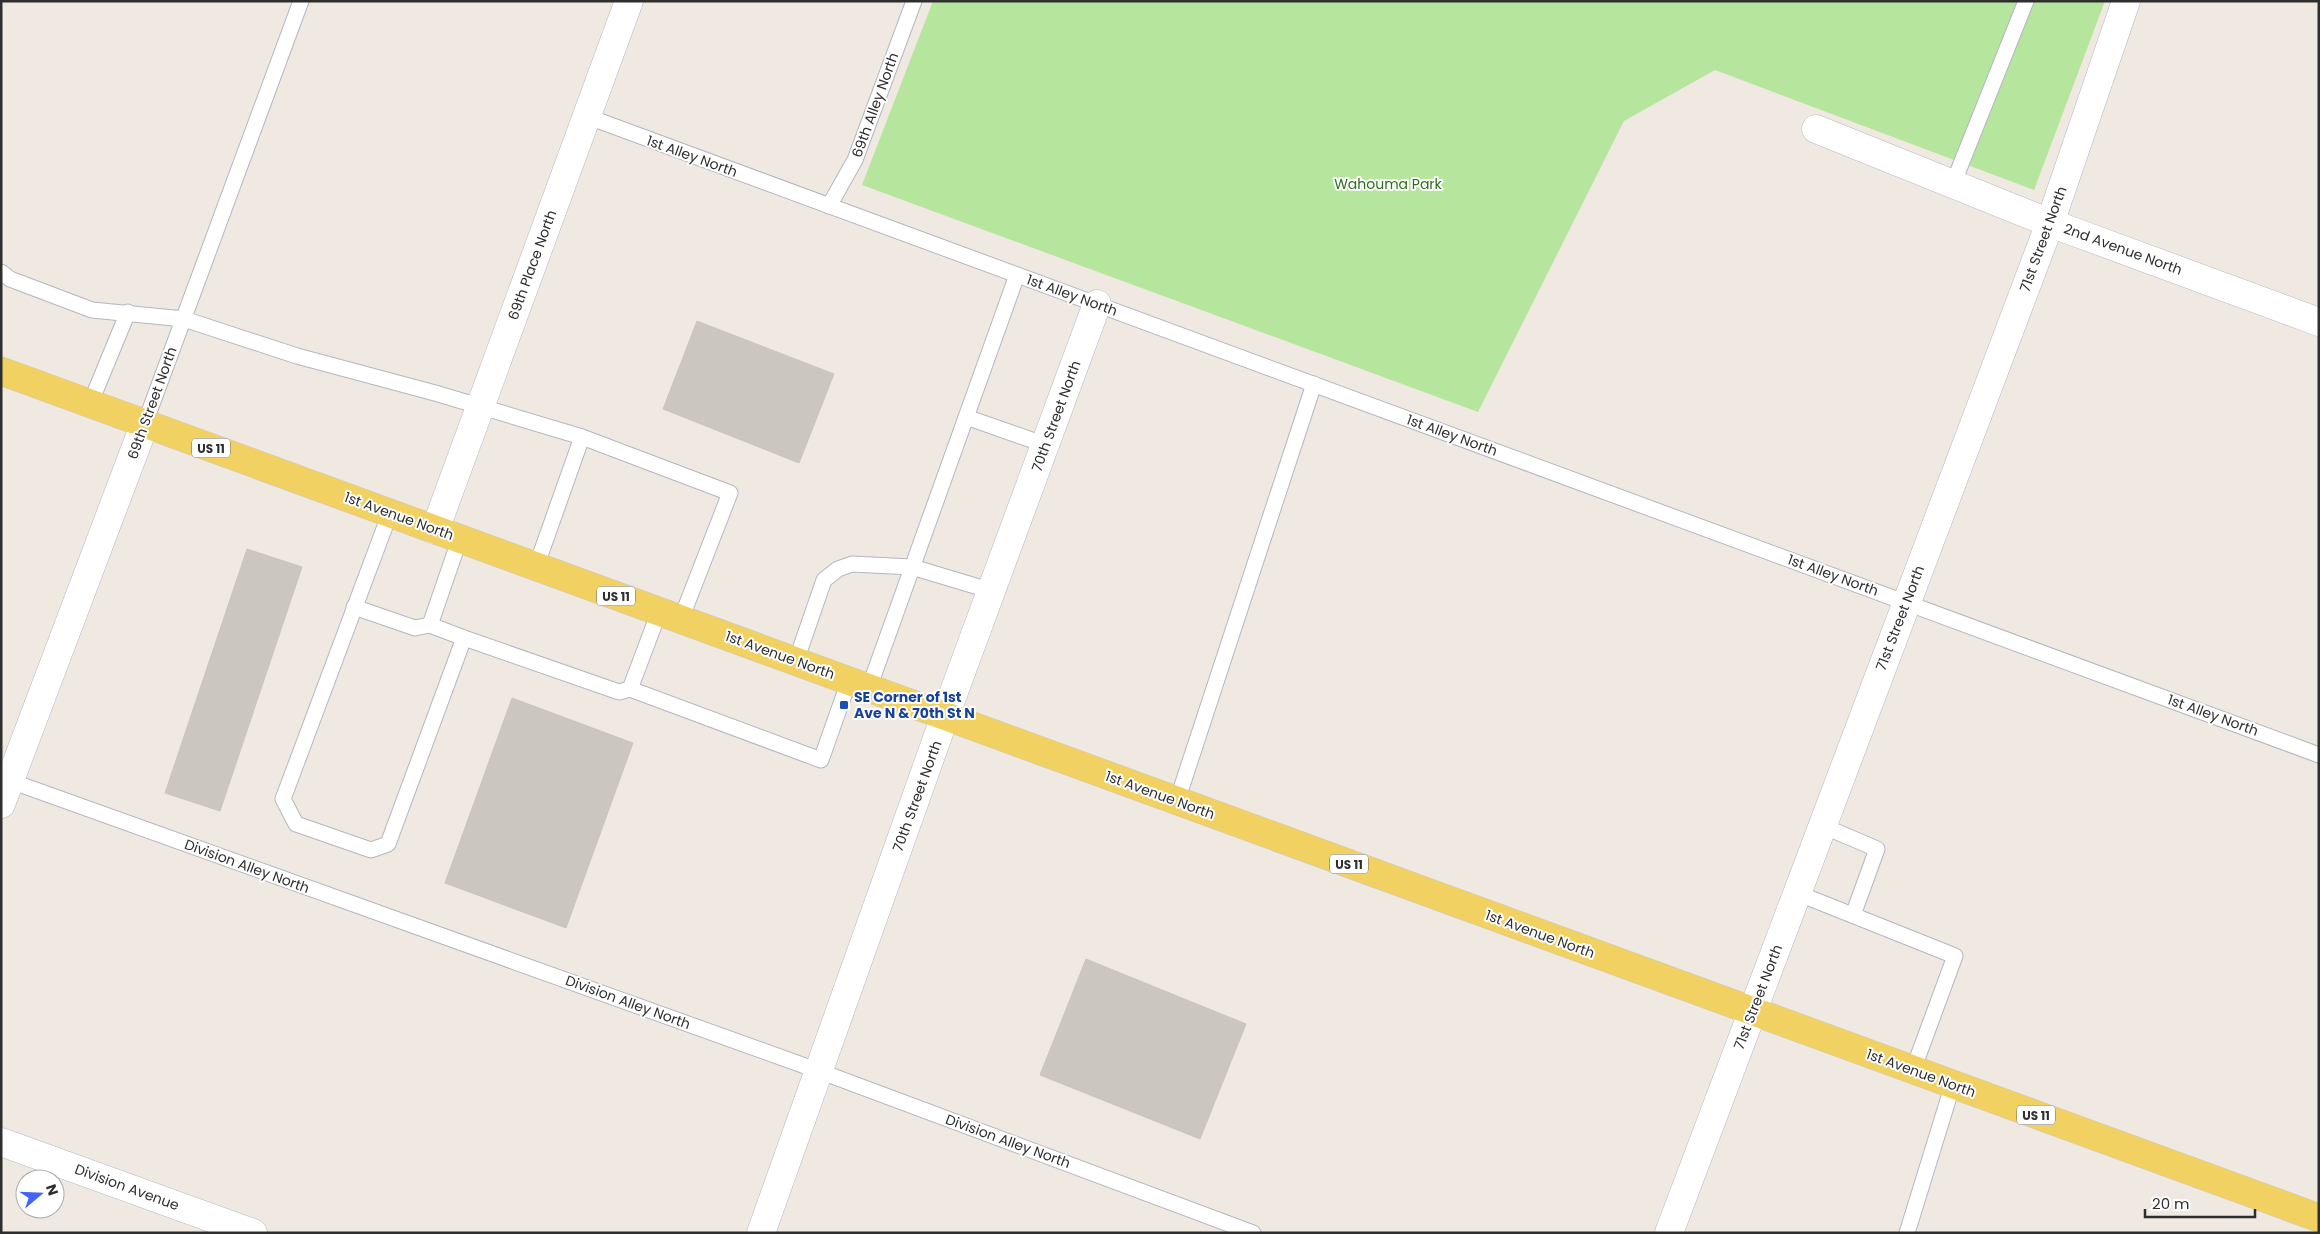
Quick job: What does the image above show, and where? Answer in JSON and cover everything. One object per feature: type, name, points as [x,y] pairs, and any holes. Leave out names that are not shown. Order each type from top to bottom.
[{"type":"main road","name":"1st Avenue North","points":[[1,371],[2319,1218]]},
{"type":"street","name":"69th Place North","points":[[447,534],[480,408],[629,1]]},
{"type":"street","name":"71st Street North","points":[[1668,1233],[1754,1012],[1906,602],[2050,223],[2126,1]]},
{"type":"street","name":"2nd Avenue North","points":[[1816,129],[2050,223],[2319,322]]},
{"type":"street","name":"70th Street North","points":[[761,1233],[945,716],[1097,304]]},
{"type":"street","name":"69th Street North","points":[[4,787],[145,423]]},
{"type":"street","name":"Division Avenue","points":[[1,1142],[253,1233]]},
{"type":"lane","name":"69th Street North","points":[[145,423],[301,1]]},
{"type":"lane","name":"69th Alley North","points":[[829,206],[855,160],[914,1]]},
{"type":"lane","points":[[1953,184],[2026,1]]},
{"type":"lane","name":"1st Alley North","points":[[586,116],[2319,755]]},
{"type":"lane","points":[[1,272],[10,279],[92,310],[128,312],[184,319],[297,356],[435,393],[582,437],[730,492],[670,616],[630,689]]},
{"type":"lane","points":[[354,607],[415,628],[430,625],[619,692],[630,689],[821,760],[859,684],[912,567],[1017,275]]},
{"type":"lane","points":[[90,404],[128,312]]},
{"type":"lane","points":[[1176,801],[1314,384]]},
{"type":"lane","points":[[966,416],[1046,445]]},
{"type":"lane","points":[[536,567],[582,437]]},
{"type":"lane","points":[[390,513],[283,799],[296,824],[371,850],[388,844],[464,638]]},
{"type":"lane","points":[[430,625],[447,534]]},
{"type":"lane","points":[[796,661],[824,580],[838,569],[852,564],[912,567],[992,591]]},
{"type":"lane","name":"Division Alley North","points":[[4,787],[819,1071],[1253,1233]]},
{"type":"lane","points":[[1823,826],[1878,849],[1853,915]]},
{"type":"lane","points":[[1797,893],[1956,956],[1913,1070]]},
{"type":"lane","points":[[1907,1233],[1953,1084]]},
{"type":"green space","name":"Wahouma Park","points":[[933,1],[2105,1],[2034,190],[1715,70],[1624,121],[1478,412],[862,185]]},
{"type":"building","points":[[697,321],[834,374],[799,463],[663,409]]},
{"type":"building","points":[[247,549],[302,567],[220,811],[165,793]]},
{"type":"building","points":[[512,698],[633,743],[566,928],[445,883]]},
{"type":"building","points":[[1086,959],[1246,1024],[1200,1139],[1040,1075]]},
{"type":"place","name":"SE Corner of 1st Ave N & 70th St N","points":[[844,705]]}]
